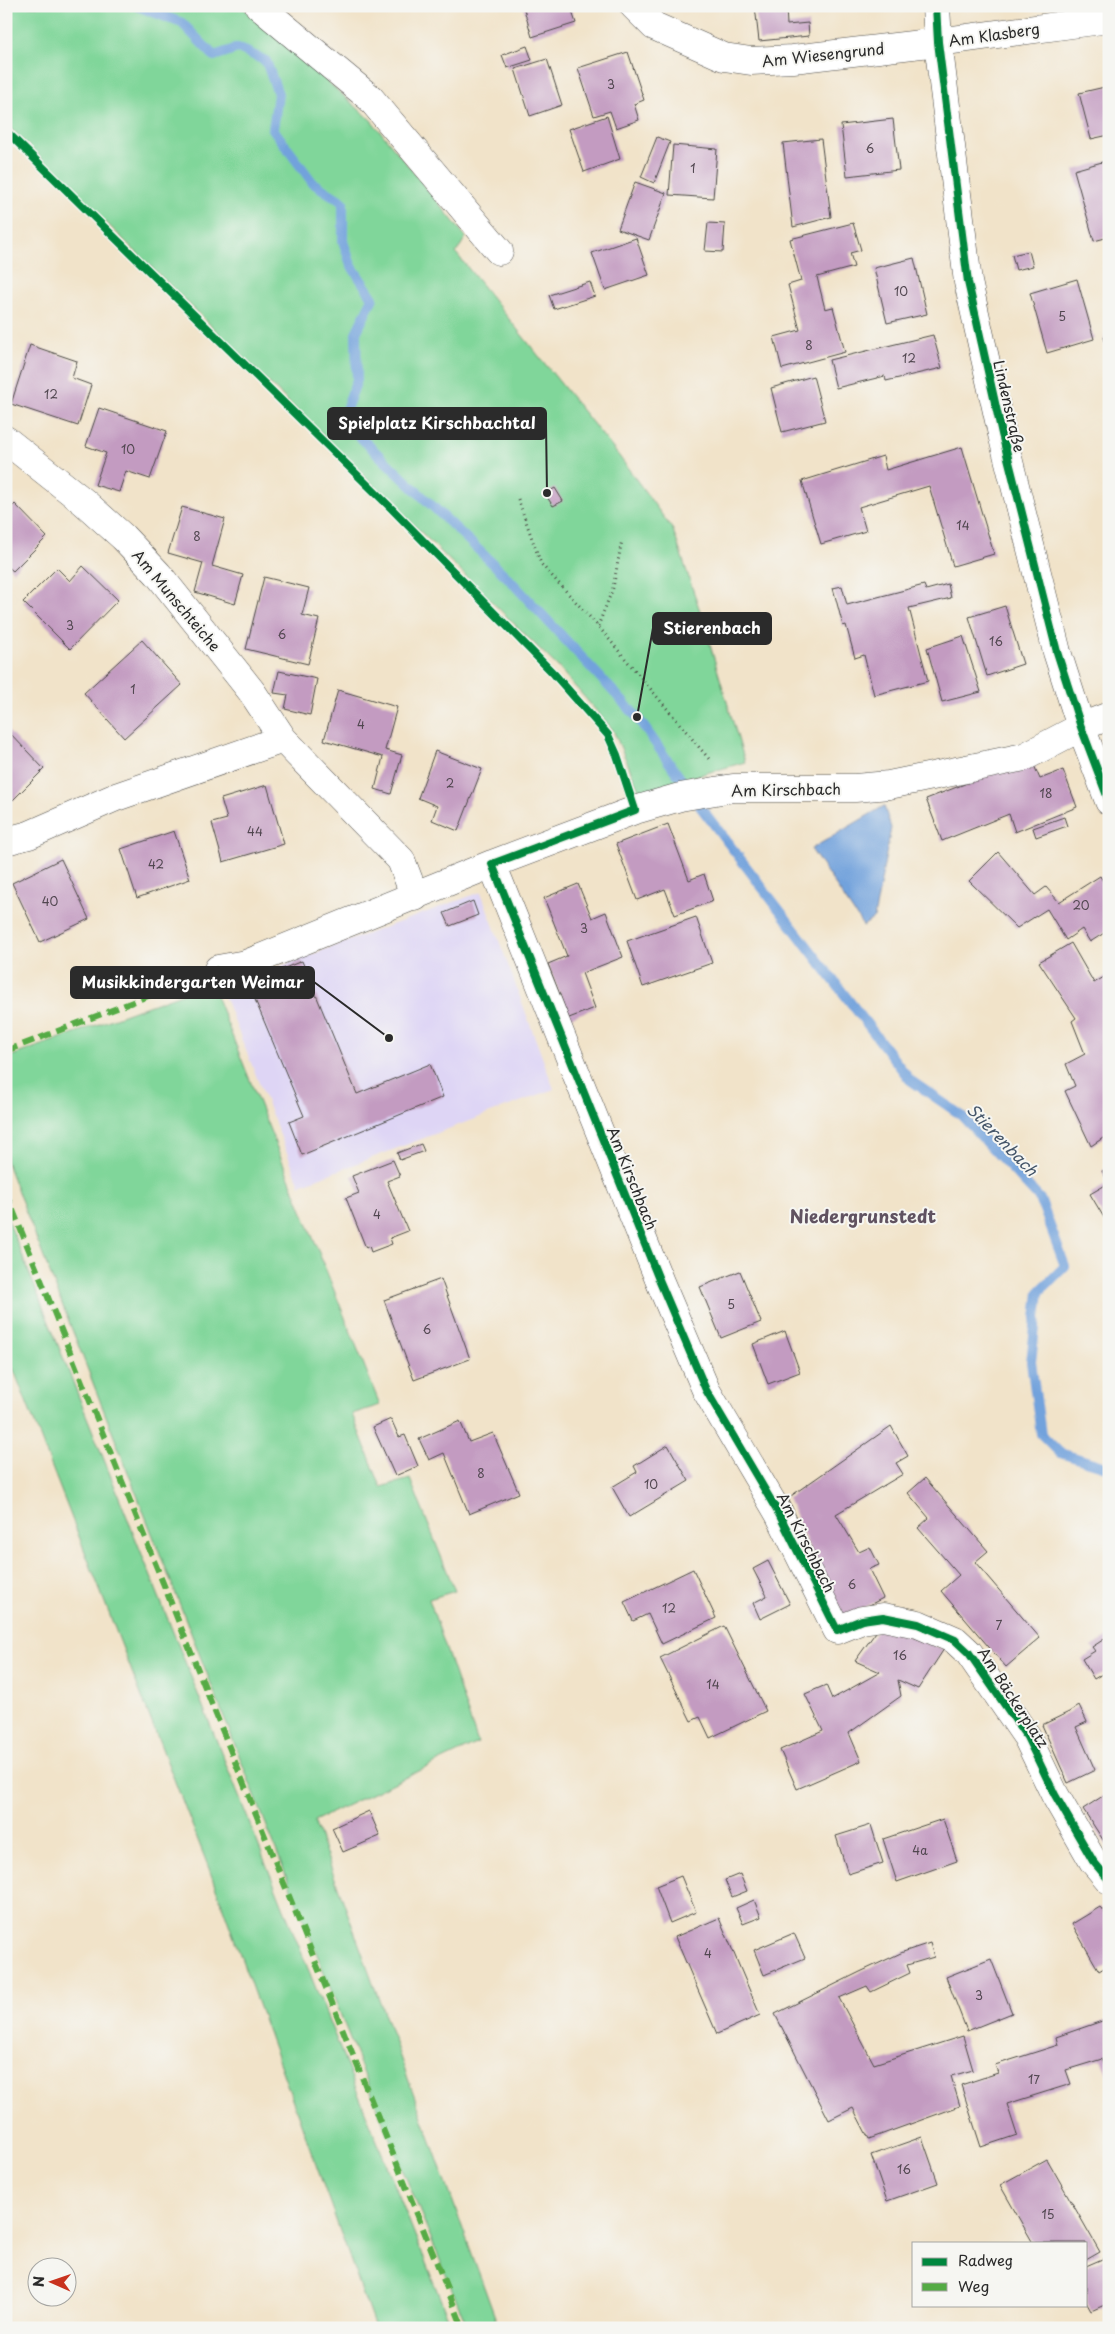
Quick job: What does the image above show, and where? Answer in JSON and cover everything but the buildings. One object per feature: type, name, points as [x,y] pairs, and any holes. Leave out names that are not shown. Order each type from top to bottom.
[{"type":"street","points":[[259,6],[370,98],[498,251]]},
{"type":"street","name":"Am Wiesengrund","points":[[634,6],[654,26],[724,57],[751,61],[792,59],[938,42]]},
{"type":"street","name":"Lindenstraße","points":[[936,6],[938,42],[968,282],[1031,552],[1057,652],[1081,727],[1109,801]]},
{"type":"street","name":"Am Klasberg","points":[[938,42],[1109,19]]},
{"type":"street","name":"Am Munschteiche","points":[[6,440],[84,502],[123,537],[158,574],[252,692],[283,739],[401,860],[415,897]]},
{"type":"street","points":[[1081,727],[1109,716]]},
{"type":"street","name":"Am Kirschbach","points":[[218,970],[246,964],[415,897],[492,864],[635,810],[680,797],[721,790],[855,788],[889,785],[1024,758],[1081,727]]},
{"type":"street","points":[[6,841],[29,835],[116,797],[283,739]]},
{"type":"street","name":"Am Kirschbach","points":[[492,864],[660,1282],[706,1390],[779,1514],[837,1630]]},
{"type":"street","name":"Am Bäckerplatz","points":[[837,1630],[862,1620],[883,1617],[918,1624],[955,1640],[969,1653],[1027,1737],[1054,1795],[1093,1861],[1109,1880]]},
{"type":"path","points":[[518,499],[541,564],[598,626],[721,790]]},
{"type":"path","points":[[598,626],[613,588],[622,540]]},
{"type":"shaded area","points":[[481,892],[554,1089],[300,1185],[221,988]]},
{"type":"green space","points":[[6,6],[241,6],[371,120],[466,237],[456,253],[619,456],[673,530],[699,608],[745,762],[640,792],[613,730],[558,667],[6,124]]},
{"type":"green space","points":[[211,983],[380,1405],[352,1414],[381,1487],[410,1479],[455,1591],[429,1599],[478,1743],[314,1821],[499,2328],[468,2328],[378,2110],[6,1161],[6,1058]]},
{"type":"green space","points":[[6,1215],[452,2328],[375,2328],[208,1866],[6,1350]]},
{"type":"water","points":[[884,806],[891,828],[874,918],[863,926],[811,849]]},
{"type":"waterway","name":"Stierenbach","points":[[137,6],[182,23],[214,56],[238,48],[266,61],[278,94],[273,129],[313,183],[343,202],[343,241],[351,265],[373,298],[356,333],[357,380],[342,420],[508,578],[637,717],[702,809],[910,1080],[961,1115],[1040,1199],[1065,1266],[1039,1292],[1031,1362],[1041,1434],[1060,1453],[1109,1468]]},
{"type":"marked path","points":[[6,1051],[218,969]]},
{"type":"marked path","points":[[6,1193],[463,2328]]},
{"type":"cycle path","points":[[936,6],[938,42],[968,282],[1002,434],[1057,652],[1081,727],[1109,801]]},
{"type":"cycle path","points":[[6,131],[389,506],[554,674],[608,735],[617,755],[635,810],[492,864],[660,1282],[706,1390],[779,1514],[837,1630],[862,1620],[883,1617],[918,1624],[955,1640],[969,1653],[1027,1737],[1055,1795],[1093,1861],[1109,1880]]},
{"type":"place","name":"Spielplatz Kirschbachtal","points":[[547,493]]},
{"type":"place","name":"Stierenbach","points":[[637,717]]},
{"type":"place","name":"Musikkindergarten Weimar","points":[[389,1038]]},
{"type":"district","name":"Niedergrunstedt","points":[[863,1215]]}]
